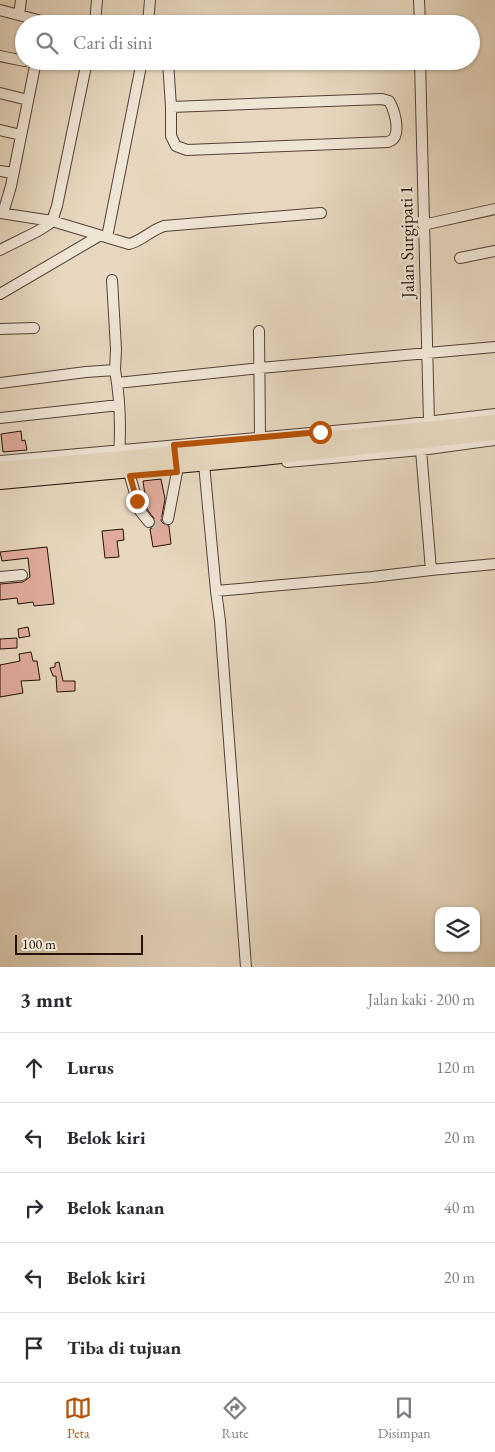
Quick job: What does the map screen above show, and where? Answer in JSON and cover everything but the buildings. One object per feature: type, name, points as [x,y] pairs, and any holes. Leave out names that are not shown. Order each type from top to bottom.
[{"type":"highway","points":[[0,482],[124,464],[495,422]]},
{"type":"highway","points":[[176,459],[205,467],[495,433]]},
{"type":"highway","points":[[0,469],[124,464]]},
{"type":"street","points":[[0,10],[19,15],[21,0]]},
{"type":"street","points":[[95,15],[97,0]]},
{"type":"street","points":[[149,15],[150,0]]},
{"type":"street","points":[[419,0],[420,15]]},
{"type":"street","points":[[0,56],[15,59]]},
{"type":"street","points":[[30,70],[28,100],[14,173],[2,213],[52,221],[129,244],[134,243],[149,232],[164,226],[321,213]]},
{"type":"street","points":[[0,250],[38,231],[52,221],[59,198],[85,70]]},
{"type":"street","points":[[0,294],[103,236],[140,70]]},
{"type":"street","points":[[169,70],[171,136],[176,146],[187,150],[388,142],[394,139],[395,136],[394,110],[389,101],[382,99],[171,107]]},
{"type":"street","name":"Jalan Surgipati 1","points":[[420,70],[429,422]]},
{"type":"street","points":[[0,93],[28,100]]},
{"type":"street","points":[[0,130],[21,135]]},
{"type":"street","points":[[0,171],[14,173]]},
{"type":"street","points":[[423,225],[495,209]]},
{"type":"street","points":[[460,258],[495,251]]},
{"type":"street","points":[[112,280],[116,349],[115,370],[124,464],[140,511],[149,522]]},
{"type":"street","points":[[0,329],[34,328]]},
{"type":"street","points":[[260,331],[260,437]]},
{"type":"street","points":[[117,383],[495,347]]},
{"type":"street","points":[[0,383],[115,370]]},
{"type":"street","points":[[0,418],[119,405]]},
{"type":"street","points":[[0,488],[124,464],[176,459],[260,437],[429,422],[495,414]]},
{"type":"street","points":[[246,967],[220,621],[205,467],[421,450],[495,440]]},
{"type":"street","points":[[421,450],[431,570]]},
{"type":"street","points":[[168,519],[176,459]]},
{"type":"street","points":[[0,461],[124,464]]},
{"type":"street","points":[[216,592],[495,564]]},
{"type":"street","points":[[0,577],[22,575]]},
{"type":"tunnel","points":[[149,522],[158,524],[168,519]]},
{"type":"route","points":[[137,501],[130,476],[177,472],[174,445],[320,432]]}]
